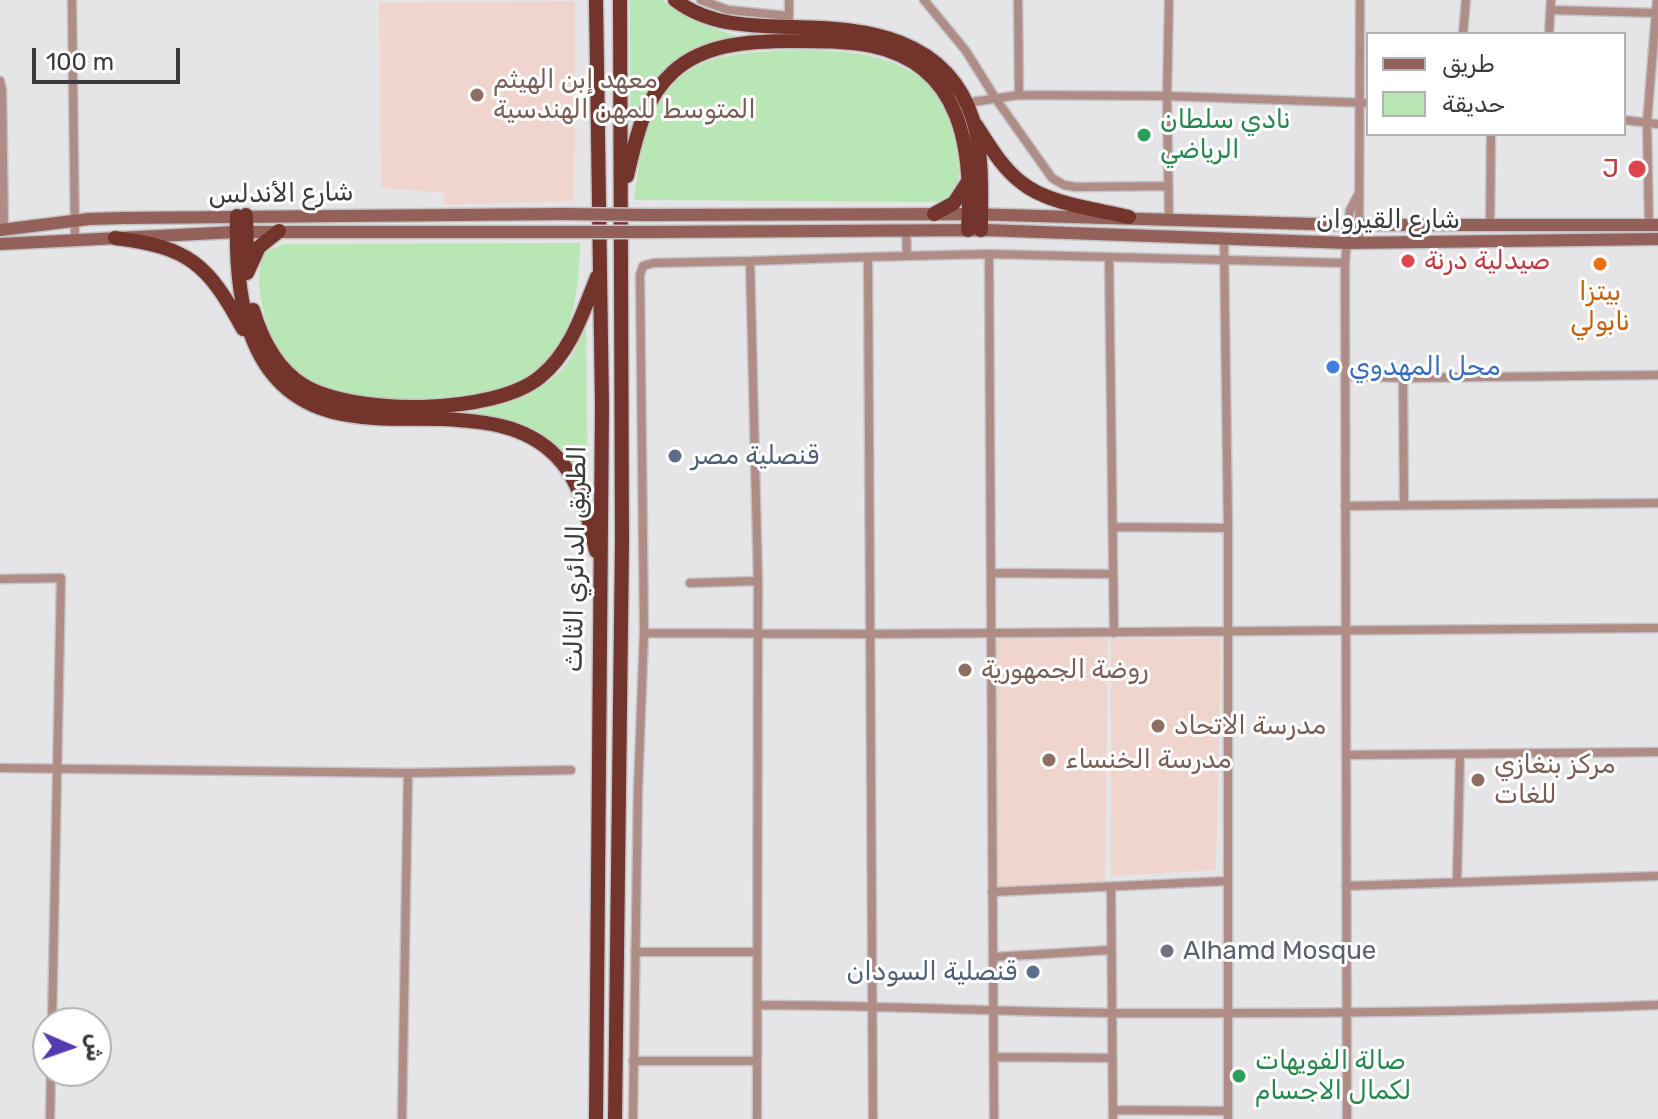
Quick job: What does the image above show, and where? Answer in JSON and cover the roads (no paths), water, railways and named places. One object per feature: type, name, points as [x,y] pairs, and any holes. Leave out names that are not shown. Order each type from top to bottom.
[{"type":"highway","name":"الطريق الدائري الثالث","points":[[596,0],[600,269],[596,1119]]},
{"type":"highway","name":"الطريق الدائري الثالث","points":[[615,1119],[622,542],[620,0]]},
{"type":"highway","points":[[675,0],[688,10],[715,21],[789,21],[896,40],[925,54],[951,78],[974,122],[1005,167],[1024,185],[1057,200],[1129,217]]},
{"type":"highway","points":[[622,196],[645,112],[657,88],[674,71],[692,58],[717,48],[771,41],[823,41],[874,46],[918,65],[935,79],[949,97],[956,113],[975,214]]},
{"type":"highway","points":[[974,122],[975,230]]},
{"type":"highway","points":[[934,214],[954,203],[969,179]]},
{"type":"highway","points":[[241,216],[242,306],[260,358]]},
{"type":"highway","points":[[247,273],[259,247],[279,231]]},
{"type":"highway","points":[[241,232],[255,316],[270,352],[285,370],[322,394],[374,404],[468,404],[510,395],[543,376],[567,348],[600,269]]},
{"type":"highway","points":[[115,238],[144,242],[188,257],[219,286],[260,358],[293,394],[332,411],[359,416],[484,422],[513,429],[539,441],[558,457],[575,481],[586,508],[600,572]]},
{"type":"main road","name":"شارع الأندلس","points":[[2,230],[74,221],[241,216],[564,214],[975,214],[1354,225],[1654,225]]},
{"type":"main road","name":"شارع الأندلس","points":[[0,244],[279,231],[906,230]]},
{"type":"main road","name":"شارع القيروان","points":[[906,230],[1353,243],[1658,239]]},
{"type":"street","points":[[72,0],[75,239]]},
{"type":"street","points":[[701,0],[728,10],[789,21],[789,0]]},
{"type":"street","points":[[924,0],[966,51],[1052,178],[1064,185],[1168,186]]},
{"type":"street","points":[[1018,0],[1019,95]]},
{"type":"street","points":[[1169,0],[1169,219]]},
{"type":"street","points":[[1347,1119],[1345,263],[1353,243],[1364,103],[1360,0]]},
{"type":"street","points":[[1463,32],[1466,0]]},
{"type":"street","points":[[1549,32],[1551,0]]},
{"type":"street","points":[[1654,225],[1647,123],[1657,0]]},
{"type":"street","points":[[1551,10],[1656,13]]},
{"type":"street","points":[[0,81],[2,230]]},
{"type":"street","points":[[966,103],[1019,95],[1167,96],[1364,103]]},
{"type":"street","points":[[1626,120],[1658,124]]},
{"type":"street","points":[[1490,225],[1491,136]]},
{"type":"street","points":[[906,230],[907,256]]},
{"type":"street","points":[[1111,887],[1113,1114],[1228,1115],[1228,528],[1224,240]]},
{"type":"street","points":[[633,1119],[644,633],[641,269],[653,263],[989,254],[1345,263]]},
{"type":"street","points":[[989,254],[994,1119]]},
{"type":"street","points":[[868,257],[873,1119]]},
{"type":"street","points":[[1109,258],[1114,633]]},
{"type":"street","points":[[750,261],[758,581],[757,1119]]},
{"type":"street","points":[[1346,376],[1658,375]]},
{"type":"street","points":[[1403,378],[1404,505]]},
{"type":"street","points":[[1345,506],[1658,503]]},
{"type":"street","points":[[1113,527],[1228,528]]},
{"type":"street","points":[[993,573],[1113,574]]},
{"type":"street","points":[[0,579],[61,578],[52,1007]]},
{"type":"street","points":[[690,583],[758,581]]},
{"type":"street","points":[[644,633],[1658,628]]},
{"type":"street","points":[[1346,755],[1658,752]]},
{"type":"street","points":[[1457,881],[1460,754]]},
{"type":"street","points":[[0,768],[408,773],[571,770]]},
{"type":"street","points":[[402,1119],[408,773]]},
{"type":"street","points":[[1346,886],[1658,876]]},
{"type":"street","points":[[992,892],[1227,881]]},
{"type":"street","points":[[993,957],[1110,950]]},
{"type":"street","points":[[635,952],[756,952]]},
{"type":"street","points":[[757,1005],[874,1005],[1112,1013],[1349,1013],[1658,1005]]},
{"type":"street","points":[[994,1057],[1112,1058]]},
{"type":"street","points":[[633,1061],[757,1061]]},
{"type":"street","points":[[50,1119],[51,1087]]},
{"type":"place","name":"معهد إبن الهيثم المتوسط للمهن الهندسية","points":[[477,95]]},
{"type":"place","name":"نادي سلطان الرياضي","points":[[1144,135]]},
{"type":"place","name":"J","points":[[1637,169]]},
{"type":"place","name":"صيدلية درنة","points":[[1408,261]]},
{"type":"place","name":"بيتزا نابولي","points":[[1600,264]]},
{"type":"place","name":"محل المهدوي","points":[[1333,367]]},
{"type":"place","name":"قنصلية مصر","points":[[675,456]]},
{"type":"place","name":"روضة الجمهورية","points":[[965,670]]},
{"type":"place","name":"مدرسة الاتحاد","points":[[1158,726]]},
{"type":"place","name":"مدرسة الخنساء","points":[[1049,760]]},
{"type":"place","name":"مركز بنغازي للغات","points":[[1478,780]]},
{"type":"place","name":"Alhamd Mosque","points":[[1167,951]]},
{"type":"place","name":"قنصلية السودان","points":[[1033,972]]},
{"type":"place","name":"صالة الفويهات لكمال الاجسام","points":[[1239,1076]]}]
